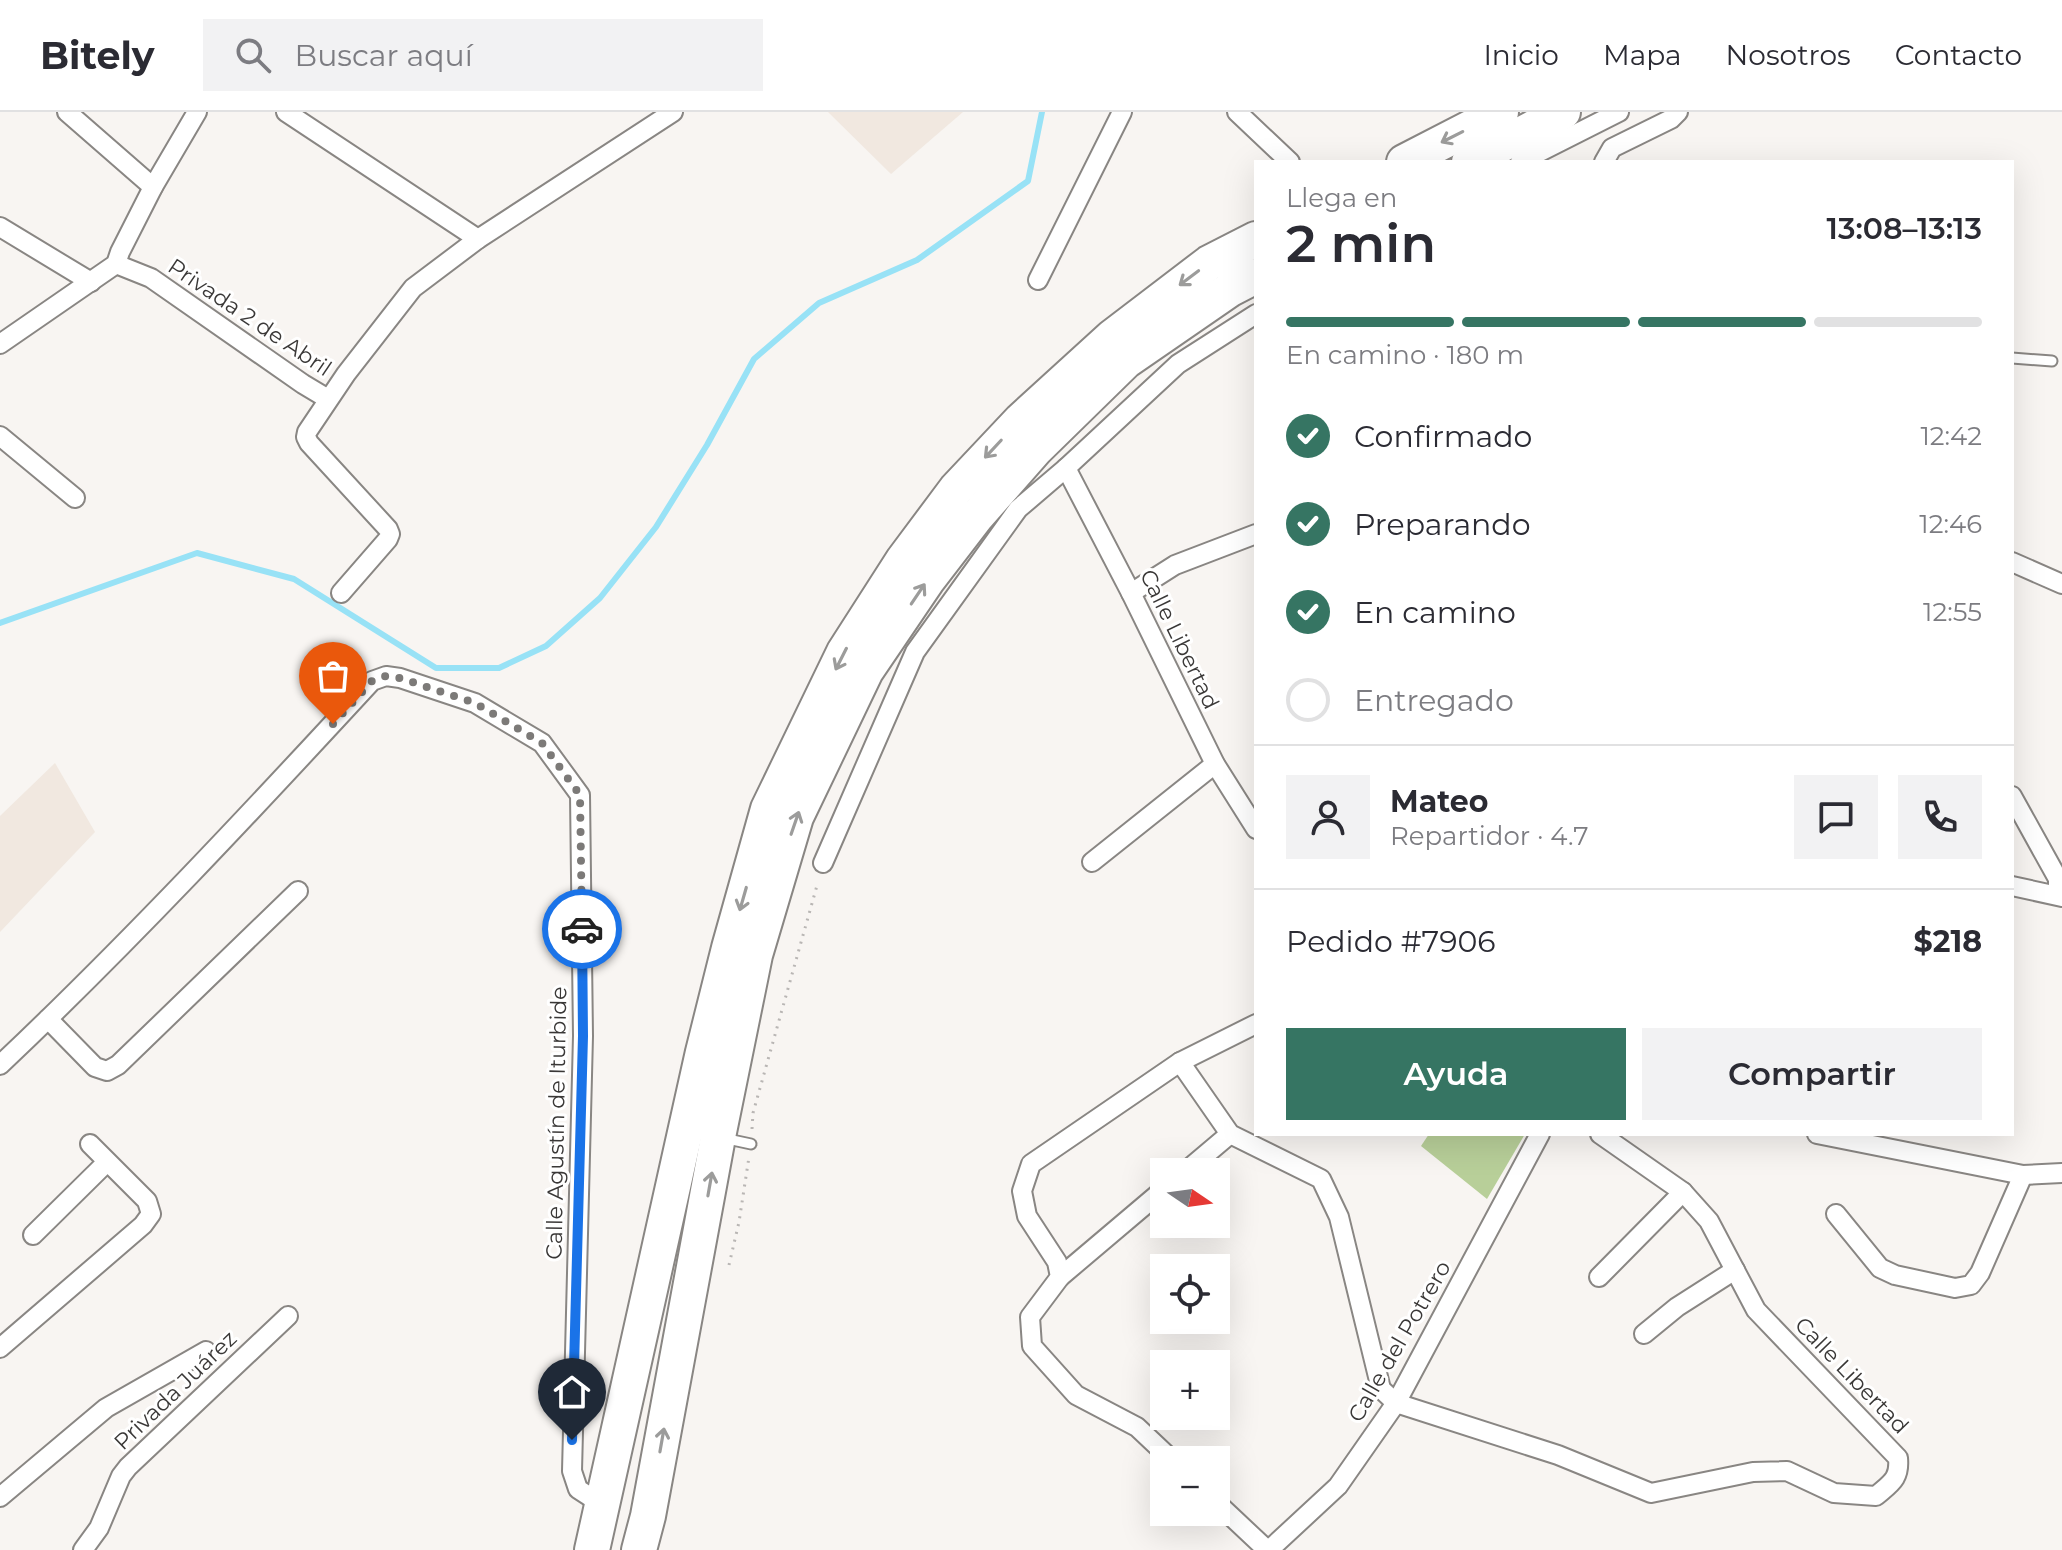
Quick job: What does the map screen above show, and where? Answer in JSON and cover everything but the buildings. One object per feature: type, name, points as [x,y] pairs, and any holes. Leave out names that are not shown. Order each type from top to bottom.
[{"type":"highway","points":[[1408,160],[1501,112]]},
{"type":"highway","points":[[1473,160],[1563,112]]},
{"type":"highway","points":[[592,1550],[707,1037],[768,809],[844,652],[903,560],[956,489],[1021,420],[1112,337],[1209,263],[1254,240]]},
{"type":"highway","points":[[639,1550],[735,1140],[755,955],[796,817],[866,671],[927,581],[977,516],[1036,449],[1126,361],[1229,290],[1254,277]]},
{"type":"street","points":[[67,112],[153,187]]},
{"type":"street","points":[[0,344],[116,264],[153,187],[197,112]]},
{"type":"street","points":[[286,112],[478,239]]},
{"type":"street","points":[[328,399],[413,288],[478,239],[673,112]]},
{"type":"street","points":[[1038,280],[1122,112]]},
{"type":"street","points":[[1237,112],[1288,160]]},
{"type":"street","points":[[1524,160],[1619,112]]},
{"type":"street","points":[[1604,160],[1612,148],[1671,119],[1678,112]]},
{"type":"street","points":[[0,227],[91,282]]},
{"type":"street","name":"Privada 2 de Abril","points":[[116,264],[151,278],[328,399],[306,437],[390,534],[341,593]]},
{"type":"street","points":[[823,863],[915,652],[1018,509],[1178,364],[1254,315]]},
{"type":"street","points":[[0,436],[75,498]]},
{"type":"street","name":"Calle Libertad","points":[[1066,468],[1215,764],[1254,826]]},
{"type":"street","points":[[1131,593],[1175,565],[1254,535]]},
{"type":"street","points":[[2014,563],[2062,584]]},
{"type":"street","name":"Calle Agustín de Iturbide","points":[[0,1065],[273,789],[372,681],[386,676],[400,678],[475,703],[542,743],[580,795],[583,1036],[572,1471],[578,1489],[601,1504]]},
{"type":"street","points":[[1092,862],[1215,764]]},
{"type":"street","points":[[2014,800],[2058,879],[2060,896],[2014,886]]},
{"type":"street","points":[[48,1019],[95,1067],[107,1071],[118,1065],[298,891]]},
{"type":"street","points":[[1060,1277],[1057,1262],[1027,1216],[1022,1191],[1031,1164],[1180,1062],[1254,1025]]},
{"type":"street","points":[[1180,1062],[1230,1134],[1321,1179],[1339,1217],[1381,1389],[1396,1403]]},
{"type":"street","points":[[1202,1158],[1230,1134]]},
{"type":"street","name":"Calle del Potrero","points":[[1268,1550],[1338,1486],[1396,1403],[1539,1136]]},
{"type":"street","name":"Calle Libertad","points":[[1396,1403],[1558,1455],[1651,1493],[1753,1472],[1787,1471],[1834,1493],[1876,1496],[1895,1479],[1899,1470],[1898,1458],[1756,1310],[1709,1221],[1683,1192],[1603,1136]]},
{"type":"street","points":[[1827,1136],[2023,1175],[2062,1173]]},
{"type":"street","points":[[0,1348],[143,1225],[151,1214],[147,1201],[90,1144]]},
{"type":"street","points":[[33,1235],[107,1162]]},
{"type":"street","points":[[1836,1214],[1880,1268],[1895,1275],[1955,1288],[1971,1285],[1980,1273],[2023,1175]]},
{"type":"street","points":[[1599,1277],[1683,1192]]},
{"type":"street","points":[[1150,1201],[1060,1277],[1030,1317],[1032,1346],[1076,1395],[1137,1427],[1157,1446]]},
{"type":"street","points":[[1644,1334],[1677,1307],[1735,1270]]},
{"type":"street","name":"Privada Juárez","points":[[83,1550],[99,1528],[121,1476],[128,1467],[288,1316]]},
{"type":"street","points":[[0,1497],[106,1408],[206,1351]]},
{"type":"street","points":[[1230,1515],[1268,1550]]},
{"type":"lane","points":[[2014,358],[2052,361]]},
{"type":"path","points":[[729,1265],[739,1222],[735,1140],[753,1113],[823,863]]},
{"type":"shaded area","points":[[828,112],[963,112],[891,174]]},
{"type":"shaded area","points":[[55,763],[95,832],[0,932],[0,816]]},
{"type":"green space","points":[[1428,1136],[1524,1136],[1487,1199],[1421,1146]]},
{"type":"waterway","points":[[0,623],[197,553],[294,579],[436,668],[499,668],[546,646],[600,598],[656,527],[707,445],[754,359],[819,303],[917,260],[1028,181],[1042,112]]},
{"type":"way so far","points":[[333,724],[372,681],[386,676],[475,703],[542,743],[580,795],[582,929]]},
{"type":"route","points":[[572,1440],[583,1036],[582,929]]}]
